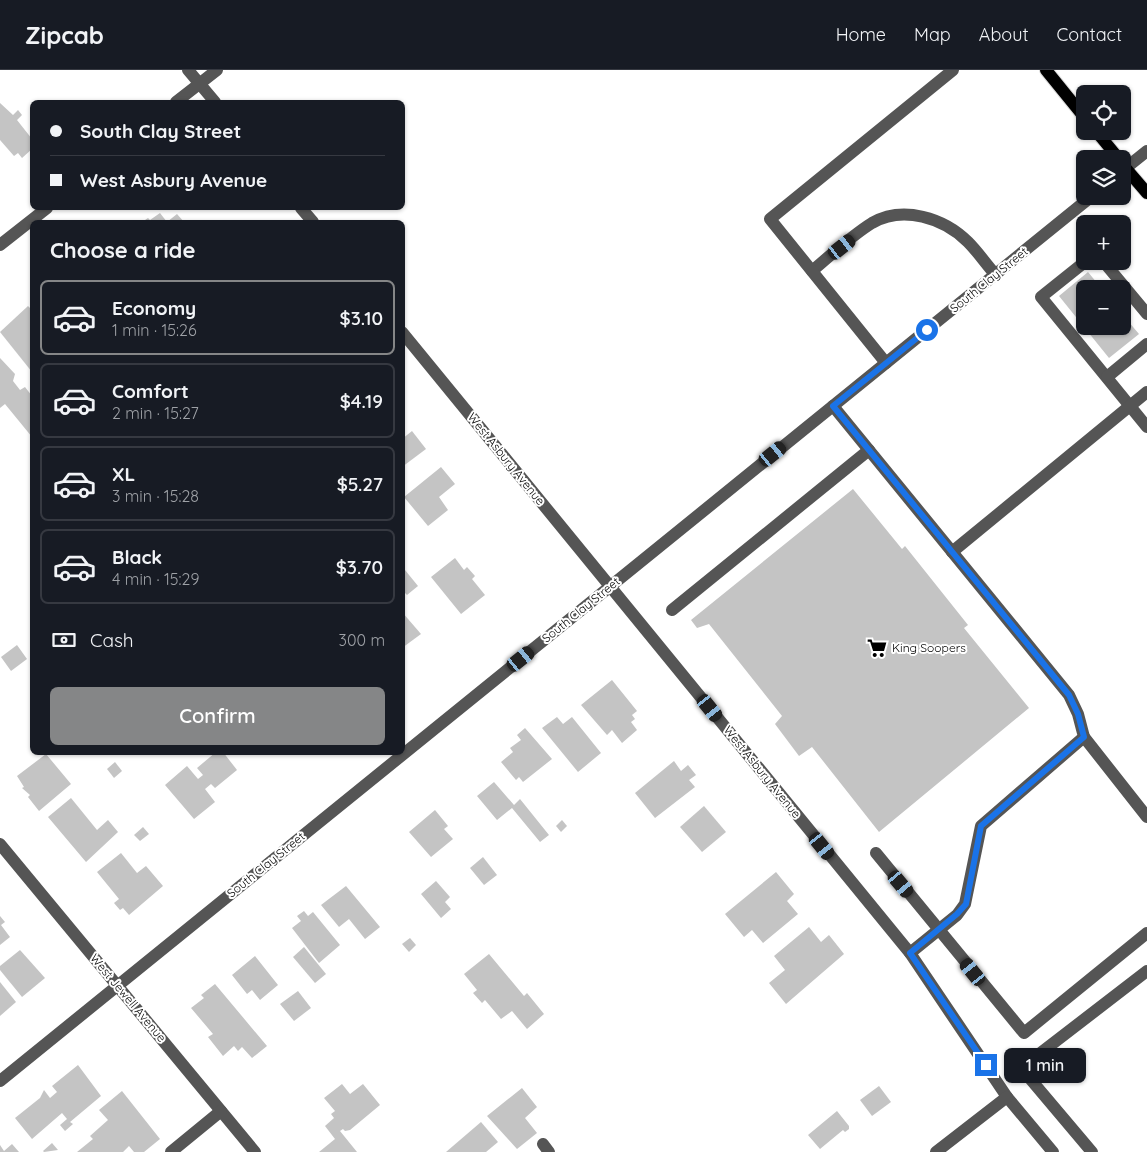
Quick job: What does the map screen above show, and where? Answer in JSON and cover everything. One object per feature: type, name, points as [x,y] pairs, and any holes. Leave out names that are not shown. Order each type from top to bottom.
[{"type":"main road","points":[[1046,70],[1076,107]]},
{"type":"main road","points":[[1103,140],[1111,150]]},
{"type":"main road","points":[[1131,175],[1147,193]]},
{"type":"street","points":[[188,70],[213,100]]},
{"type":"street","points":[[179,100],[217,70]]},
{"type":"street","points":[[886,363],[770,219],[953,70]]},
{"type":"street","points":[[1131,160],[1147,151]]},
{"type":"street","name":"South Clay Street","points":[[405,753],[1081,205]]},
{"type":"street","points":[[32,220],[44,210]]},
{"type":"street","points":[[303,210],[311,220]]},
{"type":"street","points":[[812,271],[872,223],[887,216],[904,214],[919,216],[952,229],[968,241],[995,274]]},
{"type":"street","points":[[0,245],[30,221]]},
{"type":"street","points":[[1076,269],[1041,297],[1147,427]]},
{"type":"street","points":[[1110,270],[1147,314]]},
{"type":"street","name":"West Asbury Avenue","points":[[405,336],[910,953],[1008,1097],[1054,1152]]},
{"type":"street","points":[[1107,377],[1147,344]]},
{"type":"street","points":[[952,552],[1147,392]]},
{"type":"street","points":[[833,406],[1069,695],[1078,714],[1084,737],[1147,817]]},
{"type":"street","points":[[672,610],[869,450]]},
{"type":"street","points":[[910,953],[966,904],[981,826],[1084,737]]},
{"type":"street","name":"South Clay Street","points":[[0,1081],[402,755]]},
{"type":"street","name":"West Jewell Avenue","points":[[0,844],[255,1152]]},
{"type":"street","points":[[876,853],[1024,1033],[1147,933]]},
{"type":"street","points":[[1092,1152],[1021,1068],[1147,971]]},
{"type":"street","points":[[936,1152],[1008,1097]]},
{"type":"street","points":[[171,1152],[221,1111]]},
{"type":"building","points":[[0,103],[13,115],[18,110],[22,115],[17,120],[30,136],[30,151],[22,158],[18,153],[14,156],[0,140]]},
{"type":"building","points":[[160,213],[165,220],[150,220]]},
{"type":"building","points":[[177,214],[182,220],[170,220]]},
{"type":"building","points":[[1088,272],[1095,280],[1078,280]]},
{"type":"building","points":[[1076,282],[1076,317],[1059,296]]},
{"type":"building","points":[[28,306],[30,308],[30,370],[0,332]]},
{"type":"building","points":[[1131,325],[1139,334],[1109,358],[1090,335],[1131,335]]},
{"type":"building","points":[[0,358],[15,374],[13,381],[20,390],[25,387],[30,393],[30,435],[5,404],[0,408]]},
{"type":"building","points":[[412,431],[426,449],[405,465],[405,437]]},
{"type":"building","points":[[441,467],[455,484],[439,497],[448,510],[428,526],[405,496]]},
{"type":"building","points":[[853,489],[902,549],[905,546],[968,625],[964,628],[1029,708],[879,832],[812,747],[799,756],[775,724],[782,716],[709,624],[697,628],[691,620]]},
{"type":"building","points":[[455,558],[464,570],[467,567],[475,576],[472,579],[485,595],[461,614],[431,577]]},
{"type":"building","points":[[405,570],[418,586],[407,595],[405,593]]},
{"type":"building","points":[[405,615],[421,634],[405,646]]},
{"type":"building","points":[[17,645],[27,659],[11,671],[1,657]]},
{"type":"building","points":[[612,680],[637,711],[632,715],[635,719],[631,722],[637,730],[622,743],[612,730],[607,735],[581,705]]},
{"type":"building","points":[[557,717],[563,724],[572,717],[601,753],[578,772],[542,728]]},
{"type":"building","points":[[525,728],[552,759],[523,782],[519,777],[516,780],[501,762],[513,752],[510,748],[521,740],[517,735]]},
{"type":"building","points":[[47,755],[71,784],[39,811],[28,797],[30,795],[22,788],[24,787],[17,776]]},
{"type":"building","points":[[212,755],[225,755],[237,770],[215,788],[211,784],[205,789],[215,802],[194,819],[165,785],[187,766],[198,779],[203,775],[197,768]]},
{"type":"building","points":[[674,761],[681,771],[688,765],[696,775],[689,780],[695,787],[655,818],[635,793]]},
{"type":"building","points":[[115,762],[122,771],[114,778],[107,769]]},
{"type":"building","points":[[494,782],[514,805],[520,799],[549,835],[540,842],[512,808],[497,820],[477,796]]},
{"type":"building","points":[[71,798],[97,830],[108,820],[118,832],[86,862],[48,817]]},
{"type":"building","points":[[704,806],[726,832],[702,852],[680,827]]},
{"type":"building","points":[[435,810],[448,826],[444,829],[453,839],[431,857],[409,832]]},
{"type":"building","points":[[562,820],[567,826],[561,832],[556,826]]},
{"type":"building","points":[[143,827],[149,834],[140,841],[134,835]]},
{"type":"building","points":[[121,853],[137,873],[146,866],[163,886],[129,915],[123,908],[120,910],[114,903],[119,899],[97,872]]},
{"type":"building","points":[[483,857],[497,875],[484,885],[470,868]]},
{"type":"building","points":[[776,872],[794,894],[787,901],[798,914],[763,943],[752,930],[744,937],[725,914]]},
{"type":"building","points":[[436,881],[450,897],[445,902],[451,909],[441,918],[421,894]]},
{"type":"building","points":[[346,886],[380,927],[365,939],[349,919],[339,927],[321,905]]},
{"type":"building","points":[[304,911],[308,916],[313,912],[340,945],[319,963],[292,928],[301,921],[297,916]]},
{"type":"building","points":[[0,916],[5,922],[1,925],[10,937],[0,945]]},
{"type":"building","points":[[809,927],[821,942],[829,935],[844,954],[786,1004],[769,983],[785,970],[774,956]]},
{"type":"building","points":[[410,938],[416,945],[409,952],[402,944]]},
{"type":"building","points":[[304,947],[326,974],[315,983],[293,957]]},
{"type":"building","points":[[20,950],[45,978],[22,997],[0,970],[0,966]]},
{"type":"building","points":[[489,954],[524,996],[527,993],[544,1014],[527,1029],[512,1011],[501,1019],[485,1000],[482,1003],[473,993],[477,990],[464,974]]},
{"type":"building","points":[[255,956],[278,985],[260,1000],[252,990],[247,994],[232,975]]},
{"type":"building","points":[[0,982],[16,1002],[0,1016]]},
{"type":"building","points":[[215,984],[267,1046],[252,1058],[242,1047],[238,1051],[234,1046],[223,1056],[208,1037],[213,1034],[191,1008],[204,998],[201,995]]},
{"type":"building","points":[[298,991],[311,1008],[294,1021],[280,1004]]},
{"type":"building","points":[[78,1065],[101,1096],[70,1122],[73,1124],[65,1131],[60,1125],[67,1119],[62,1113],[32,1139],[15,1118],[40,1098],[44,1090],[50,1098],[57,1092],[52,1086]]},
{"type":"building","points":[[342,1084],[350,1094],[363,1084],[380,1105],[350,1130],[345,1131],[343,1129],[340,1131],[357,1152],[319,1152],[335,1139],[325,1126],[334,1118],[331,1114],[335,1111],[324,1098]]},
{"type":"building","points":[[879,1086],[891,1102],[872,1116],[860,1100]]},
{"type":"building","points":[[522,1088],[537,1107],[525,1118],[537,1133],[517,1149],[487,1116]]},
{"type":"building","points":[[122,1091],[160,1139],[144,1152],[134,1152],[129,1146],[123,1152],[77,1152],[93,1139],[90,1136],[108,1120],[99,1110]]},
{"type":"building","points":[[837,1111],[849,1126],[849,1129],[845,1132],[843,1130],[820,1149],[808,1135]]},
{"type":"building","points":[[481,1122],[498,1142],[486,1152],[446,1152]]},
{"type":"building","points":[[52,1143],[58,1150],[43,1151]]},
{"type":"building","points":[[12,1144],[19,1152],[0,1152],[0,1145],[4,1151]]},
{"type":"place","name":"King Soopers","points":[[877,648]]},
{"type":"route","points":[[927,330],[833,406],[1069,695],[1078,714],[1084,737],[981,826],[966,904],[957,914],[910,953],[986,1065]]}]
